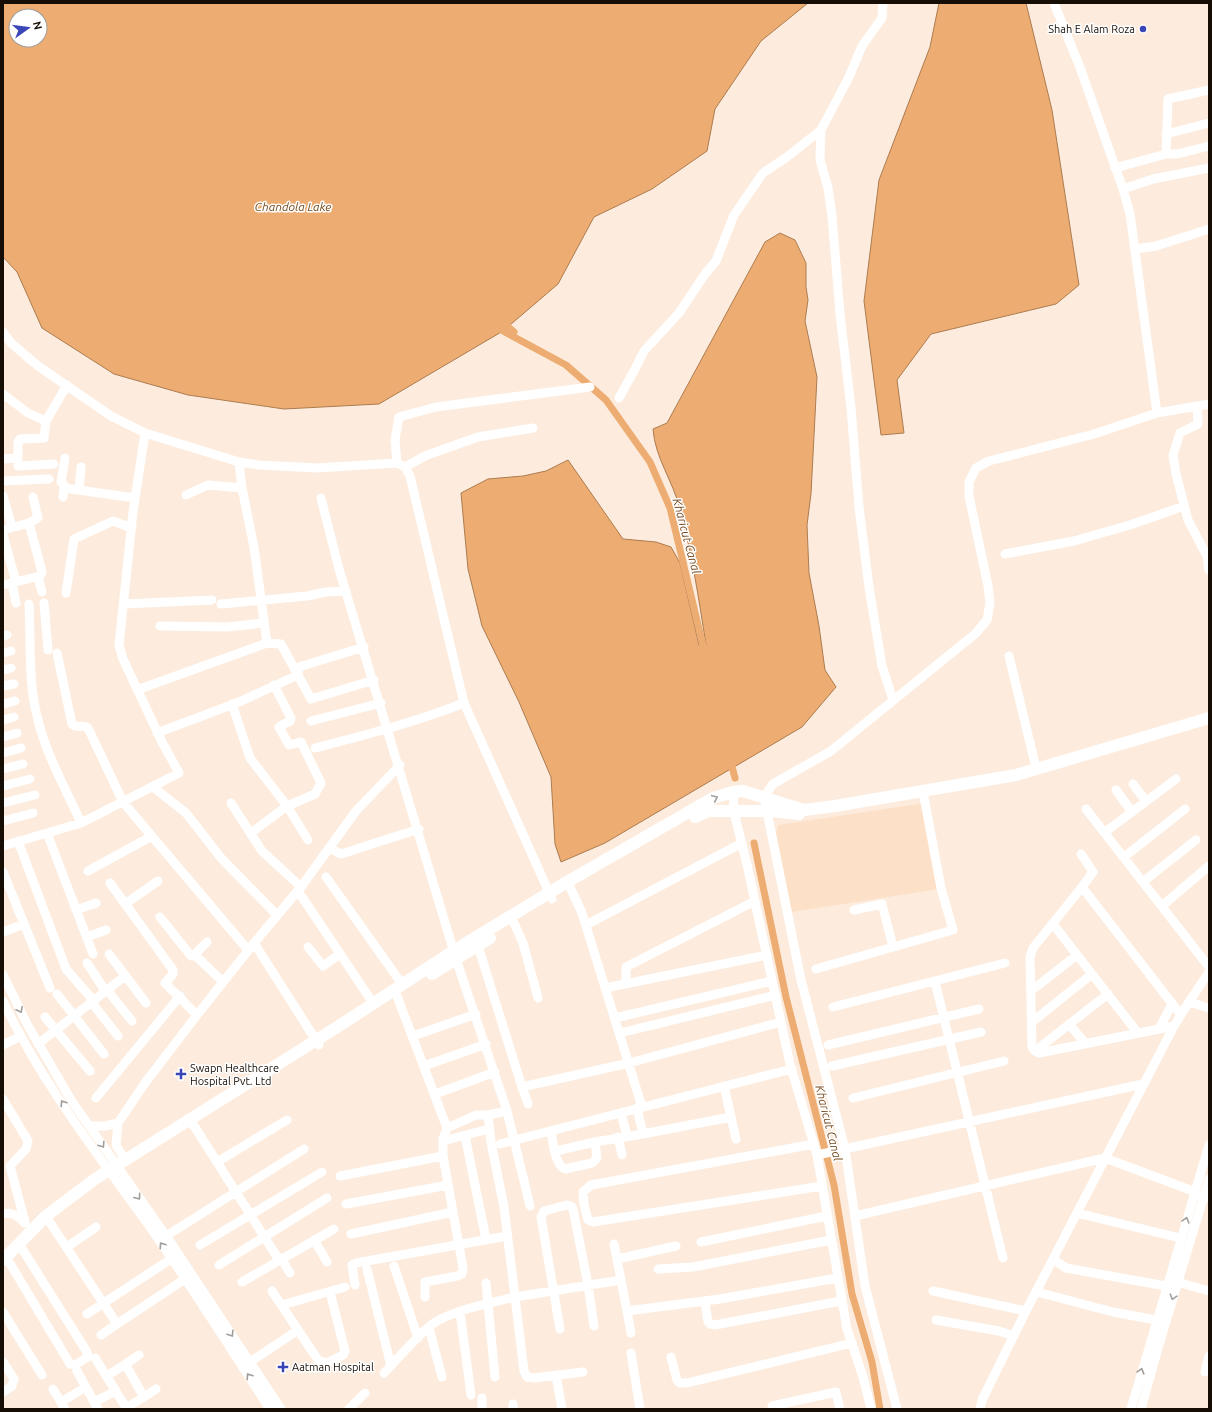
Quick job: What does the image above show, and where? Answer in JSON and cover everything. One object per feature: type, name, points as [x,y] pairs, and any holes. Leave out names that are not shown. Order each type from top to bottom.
[{"type":"main road","points":[[5,1262],[32,1228],[46,1216],[116,1168],[317,1042],[397,996],[456,955],[551,896],[713,798],[733,792],[743,791],[804,810],[932,790],[1016,775],[1209,718]]},
{"type":"main road","points":[[317,1042],[402,984],[456,955],[478,946],[514,923],[551,896],[570,887],[686,821],[708,811],[766,811],[805,814],[924,797],[1017,779],[1209,723]]},
{"type":"main road","points":[[5,1262],[21,1248],[32,1228],[49,1221],[116,1168]]},
{"type":"street","points":[[618,398],[644,351],[679,313],[705,274],[716,261],[734,215],[763,173],[787,157],[821,130],[850,77],[862,46],[882,18],[883,3]]},
{"type":"street","points":[[1054,3],[1081,70],[1123,189],[1130,214],[1157,413]]},
{"type":"street","points":[[1166,154],[1168,99],[1209,90]]},
{"type":"street","points":[[1166,134],[1209,123]]},
{"type":"street","points":[[821,130],[820,160],[828,188],[832,216],[859,507],[869,587],[882,666],[893,700]]},
{"type":"street","points":[[1115,168],[1166,154],[1178,154],[1209,146]]},
{"type":"street","points":[[1123,189],[1153,179],[1209,168]]},
{"type":"street","points":[[1135,249],[1156,246],[1209,229]]},
{"type":"street","points":[[3,332],[11,343],[38,366],[111,416],[145,433],[239,462],[317,468],[401,465],[478,437],[533,428]]},
{"type":"street","points":[[19,480],[19,440],[44,438],[46,421],[67,385]]},
{"type":"street","points":[[551,896],[464,703],[410,476],[401,465],[395,440],[399,417],[436,407],[590,387]]},
{"type":"street","points":[[3,394],[28,413],[46,421]]},
{"type":"street","points":[[897,1409],[865,1286],[845,1148],[801,980],[764,797],[772,784],[831,751],[975,634],[987,620],[990,603],[988,586],[969,496],[969,482],[976,468],[989,461],[1010,454],[1094,434],[1157,413],[1209,404]]},
{"type":"street","points":[[1197,406],[1198,424],[1180,433],[1173,455],[1188,520],[1207,556],[1209,570]]},
{"type":"street","points":[[3,846],[81,823],[179,773],[137,690],[123,658],[120,645],[135,498],[145,433]]},
{"type":"street","points":[[65,458],[61,482],[64,485],[63,493],[79,490],[135,498]]},
{"type":"street","points":[[3,459],[18,462],[54,464]]},
{"type":"street","points":[[239,462],[242,488],[254,547],[267,643]]},
{"type":"street","points":[[79,490],[81,467]]},
{"type":"street","points":[[3,481],[49,479]]},
{"type":"street","points":[[186,495],[208,485],[242,488]]},
{"type":"street","points":[[3,496],[7,529],[28,523],[38,518],[33,497]]},
{"type":"street","points":[[321,498],[346,591],[389,729],[456,955],[507,1111],[530,1206]]},
{"type":"street","points":[[1005,554],[1074,541],[1130,525],[1184,506]]},
{"type":"street","points":[[66,593],[74,539],[113,520],[132,528]]},
{"type":"street","points":[[10,584],[38,577],[42,572],[28,523]]},
{"type":"street","points":[[3,535],[10,584],[16,603]]},
{"type":"street","points":[[38,577],[42,592]]},
{"type":"street","points":[[221,604],[346,591]]},
{"type":"street","points":[[124,604],[212,600]]},
{"type":"street","points":[[44,603],[47,637],[72,724],[77,727],[84,726],[88,728],[123,802],[251,947],[317,1042]]},
{"type":"street","points":[[29,604],[34,696],[38,722],[47,748],[81,823]]},
{"type":"street","points":[[160,626],[227,627],[264,623]]},
{"type":"street","points":[[30,637],[47,637]]},
{"type":"street","points":[[137,690],[267,643],[281,644],[311,698],[374,680]]},
{"type":"street","points":[[298,675],[299,667],[364,647]]},
{"type":"street","points":[[1009,656],[1036,768]]},
{"type":"street","points":[[158,733],[232,704],[298,675]]},
{"type":"street","points":[[3,686],[14,684]]},
{"type":"street","points":[[251,833],[287,806],[315,794],[321,783],[301,742],[289,745],[279,727],[290,721],[291,718],[274,686]]},
{"type":"street","points":[[3,704],[15,701]]},
{"type":"street","points":[[311,721],[381,703]]},
{"type":"street","points":[[315,748],[389,729],[464,703]]},
{"type":"street","points":[[232,704],[250,758],[287,806],[308,840]]},
{"type":"street","points":[[3,720],[14,717]]},
{"type":"street","points":[[3,736],[17,733]]},
{"type":"street","points":[[3,752],[21,748]]},
{"type":"street","points":[[3,769],[23,764]]},
{"type":"street","points":[[116,1168],[118,1123],[145,1083],[223,982],[300,889],[356,811],[400,766]]},
{"type":"street","points":[[3,786],[30,779]]},
{"type":"street","points":[[1105,832],[1176,779]]},
{"type":"street","points":[[1133,784],[1146,801]]},
{"type":"street","points":[[153,787],[186,814],[220,858],[277,915]]},
{"type":"street","points":[[1116,790],[1132,812]]},
{"type":"street","points":[[733,792],[734,812],[781,1022],[792,1069],[817,1155],[841,1301],[871,1409]]},
{"type":"street","points":[[3,803],[34,795]]},
{"type":"street","points":[[816,969],[953,930],[941,888],[924,797]]},
{"type":"street","points":[[230,803],[262,851],[300,889],[340,954],[373,1003]]},
{"type":"street","points":[[1086,809],[1144,881],[1209,967]]},
{"type":"street","points":[[1124,857],[1185,809]]},
{"type":"street","points":[[3,821],[33,813]]},
{"type":"street","points":[[329,848],[341,854],[419,829]]},
{"type":"street","points":[[47,833],[93,954]]},
{"type":"street","points":[[88,871],[152,836]]},
{"type":"street","points":[[1144,881],[1196,840]]},
{"type":"street","points":[[18,842],[66,969],[118,1036]]},
{"type":"street","points":[[586,925],[742,843]]},
{"type":"street","points":[[1081,854],[1093,872],[1033,948],[1030,957],[1032,1047],[1039,1053],[1174,1026]]},
{"type":"street","points":[[1162,905],[1209,866]]},
{"type":"street","points":[[3,872],[54,991],[104,1054]]},
{"type":"street","points":[[326,877],[402,984]]},
{"type":"street","points":[[125,904],[158,881]]},
{"type":"street","points":[[110,883],[173,970],[174,974],[165,983],[180,996],[197,1015]]},
{"type":"street","points":[[570,887],[586,925],[629,1063],[640,1108],[643,1134]]},
{"type":"street","points":[[1082,887],[1181,1015]]},
{"type":"street","points":[[626,984],[626,967],[755,901]]},
{"type":"street","points":[[76,910],[96,903]]},
{"type":"street","points":[[854,910],[882,904],[893,947]]},
{"type":"street","points":[[160,917],[191,956],[195,955],[223,982]]},
{"type":"street","points":[[514,923],[523,943],[538,998]]},
{"type":"street","points":[[3,932],[24,924]]},
{"type":"street","points":[[1053,924],[1138,1032]]},
{"type":"street","points":[[87,937],[106,930]]},
{"type":"street","points":[[195,955],[207,942]]},
{"type":"street","points":[[478,946],[528,1104]]},
{"type":"street","points":[[308,947],[323,966],[340,954]]},
{"type":"street","points":[[109,954],[146,1003]]},
{"type":"street","points":[[605,988],[767,955]]},
{"type":"street","points":[[1031,991],[1077,955]]},
{"type":"street","points":[[87,963],[107,991],[132,1021]]},
{"type":"street","points":[[833,1007],[1005,963]]},
{"type":"street","points":[[980,1409],[982,1400],[1026,1311],[1143,1084],[1174,1026],[1209,972]]},
{"type":"street","points":[[1032,1022],[1092,974]]},
{"type":"street","points":[[3,975],[38,1044],[71,1100],[90,1126],[171,1259],[276,1408]]},
{"type":"street","points":[[38,1044],[125,976]]},
{"type":"street","points":[[615,1018],[772,981]]},
{"type":"street","points":[[935,982],[1003,1258]]},
{"type":"street","points":[[1035,1051],[1108,994]]},
{"type":"street","points":[[620,1033],[776,995]]},
{"type":"street","points":[[96,1098],[180,996]]},
{"type":"street","points":[[397,996],[447,1128],[443,1141],[443,1156],[463,1268],[462,1274],[424,1282],[425,1297]]},
{"type":"street","points":[[3,1001],[6,1017],[21,1036],[63,1104],[116,1168],[166,1236],[250,1362],[276,1408]]},
{"type":"street","points":[[1189,1002],[1209,1008]]},
{"type":"street","points":[[1159,1029],[1172,1004]]},
{"type":"street","points":[[828,1044],[979,1009]]},
{"type":"street","points":[[416,1035],[476,1014]]},
{"type":"street","points":[[45,1017],[90,1071]]},
{"type":"street","points":[[522,1087],[629,1063],[781,1022]]},
{"type":"street","points":[[1069,1024],[1085,1043]]},
{"type":"street","points":[[832,1066],[980,1032]]},
{"type":"street","points":[[3,1045],[21,1036]]},
{"type":"street","points":[[428,1065],[486,1044]]},
{"type":"street","points":[[853,1098],[1004,1061]]},
{"type":"street","points":[[500,1144],[792,1069]]},
{"type":"street","points":[[438,1093],[495,1072]]},
{"type":"street","points":[[817,1155],[1143,1084]]},
{"type":"street","points":[[724,1086],[736,1139]]},
{"type":"street","points":[[3,1099],[28,1142],[26,1149],[10,1166],[32,1228]]},
{"type":"street","points":[[447,1128],[476,1115],[488,1115],[507,1111]]},
{"type":"street","points":[[621,1112],[622,1155]]},
{"type":"street","points":[[488,1115],[507,1236],[524,1371],[527,1377],[534,1378],[583,1372]]},
{"type":"street","points":[[556,1151],[622,1136],[643,1134],[731,1117]]},
{"type":"street","points":[[217,1162],[287,1120]]},
{"type":"street","points":[[191,1121],[264,1237],[290,1273]]},
{"type":"street","points":[[90,1126],[105,1126],[118,1123]]},
{"type":"street","points":[[443,1141],[489,1129]]},
{"type":"street","points":[[551,1131],[558,1162],[565,1169],[592,1163],[597,1158],[595,1142]]},
{"type":"street","points":[[465,1136],[486,1239]]},
{"type":"street","points":[[814,1144],[591,1185],[583,1192],[585,1214],[588,1220],[593,1222],[822,1186]]},
{"type":"street","points":[[1131,1409],[1180,1238],[1209,1144]]},
{"type":"street","points":[[166,1236],[304,1149]]},
{"type":"street","points":[[340,1176],[443,1156]]},
{"type":"street","points":[[855,1216],[1105,1158],[1206,1196]]},
{"type":"street","points":[[200,1245],[322,1172]]},
{"type":"street","points":[[1141,1409],[1177,1282],[1206,1196],[1209,1179]]},
{"type":"street","points":[[346,1204],[448,1185]]},
{"type":"street","points":[[219,1265],[327,1198]]},
{"type":"street","points":[[560,1330],[542,1214],[544,1212],[567,1205],[571,1206],[573,1209],[594,1326]]},
{"type":"street","points":[[351,1234],[453,1212]]},
{"type":"street","points":[[1077,1213],[1180,1238]]},
{"type":"street","points":[[3,1214],[16,1214],[32,1228]]},
{"type":"street","points":[[701,1242],[827,1216]]},
{"type":"street","points":[[49,1221],[117,1324]]},
{"type":"street","points":[[67,1247],[96,1227]]},
{"type":"street","points":[[242,1282],[334,1229]]},
{"type":"street","points":[[356,1285],[352,1265],[356,1263],[459,1243],[507,1236]]},
{"type":"street","points":[[314,1240],[327,1262]]},
{"type":"street","points":[[658,1269],[693,1267],[831,1240]]},
{"type":"street","points":[[614,1244],[631,1333]]},
{"type":"street","points":[[617,1259],[676,1246]]},
{"type":"street","points":[[5,1262],[70,1364],[75,1365],[88,1357],[87,1352],[21,1248]]},
{"type":"street","points":[[87,1314],[171,1259]]},
{"type":"street","points":[[1053,1259],[1066,1268],[1166,1286]]},
{"type":"street","points":[[394,1266],[418,1338]]},
{"type":"street","points":[[367,1269],[391,1366]]},
{"type":"street","points":[[627,1311],[705,1302],[837,1278]]},
{"type":"street","points":[[101,1335],[185,1280]]},
{"type":"street","points":[[384,1373],[439,1319],[515,1297],[621,1280]]},
{"type":"street","points":[[1177,1282],[1209,1291]]},
{"type":"street","points":[[486,1283],[495,1377]]},
{"type":"street","points":[[282,1305],[345,1287]]},
{"type":"street","points":[[272,1291],[322,1363],[326,1363],[343,1355],[344,1345],[330,1292]]},
{"type":"street","points":[[933,1291],[1026,1311]]},
{"type":"street","points":[[1037,1292],[1113,1312],[1156,1320]]},
{"type":"street","points":[[705,1302],[708,1322],[716,1325],[841,1301]]},
{"type":"street","points":[[3,1312],[42,1375]]},
{"type":"street","points":[[460,1312],[471,1395]]},
{"type":"street","points":[[936,1320],[999,1331],[1014,1336]]},
{"type":"street","points":[[429,1328],[442,1377]]},
{"type":"street","points":[[250,1362],[298,1330]]},
{"type":"street","points":[[671,1357],[677,1380],[680,1383],[687,1383],[852,1343]]},
{"type":"street","points":[[631,1353],[640,1409]]},
{"type":"street","points":[[107,1376],[139,1355]]},
{"type":"street","points":[[1205,1372],[1209,1356]]},
{"type":"street","points":[[95,1358],[127,1408],[156,1389]]},
{"type":"street","points":[[3,1362],[14,1379],[12,1386],[3,1392]]},
{"type":"street","points":[[124,1366],[128,1369],[144,1397]]},
{"type":"street","points":[[77,1371],[96,1406],[116,1391]]},
{"type":"street","points":[[556,1375],[562,1409]]},
{"type":"street","points":[[53,1389],[63,1406],[86,1387]]},
{"type":"street","points":[[772,1406],[836,1392],[840,1409]]},
{"type":"street","points":[[349,1409],[365,1393]]},
{"type":"street","points":[[482,1398],[482,1409]]},
{"type":"shaded area","points":[[925,803],[939,889],[792,912],[776,832],[779,825]]},
{"type":"water","name":"Chandola Lake","points":[[3,3],[808,3],[761,41],[715,109],[707,151],[652,189],[594,217],[558,284],[503,331],[379,404],[284,409],[188,395],[114,374],[42,328],[17,272],[3,257]]},
{"type":"water","points":[[939,3],[1026,3],[1052,110],[1079,285],[1056,304],[931,334],[897,380],[904,433],[881,435],[864,301],[879,180],[930,47]]},
{"type":"water","points":[[780,233],[795,240],[806,263],[806,287],[808,300],[805,321],[817,377],[811,494],[807,525],[809,573],[819,626],[825,670],[836,687],[802,727],[605,843],[561,862],[555,844],[551,777],[519,702],[482,626],[468,569],[461,493],[488,479],[523,476],[546,471],[568,460],[623,539],[656,542],[671,547],[680,563],[699,645],[706,645],[695,577],[684,526],[677,499],[657,450],[653,429],[667,423],[765,242]]},
{"type":"waterway","name":"Kharicut Canal","points":[[500,320],[514,332],[503,331],[566,365],[606,400],[650,462],[670,508],[705,654]]},
{"type":"waterway","name":"Kharicut Canal","points":[[730,759],[735,778]]},
{"type":"waterway","name":"Kharicut Canal","points":[[754,843],[786,997],[834,1185],[852,1294],[872,1362],[880,1409]]},
{"type":"place","name":"Shah E Alam Roza","points":[[1143,29]]},
{"type":"place","name":"Swapn Healthcare Hospital Pvt. Ltd","points":[[181,1074]]},
{"type":"place","name":"Aatman Hospital","points":[[283,1367]]}]
